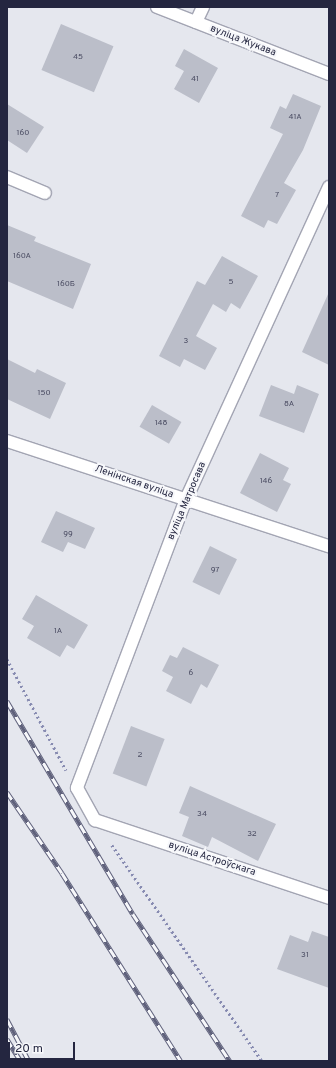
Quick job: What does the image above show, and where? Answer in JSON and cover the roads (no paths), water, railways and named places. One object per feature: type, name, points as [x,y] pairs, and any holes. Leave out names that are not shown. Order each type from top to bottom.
[{"type":"street","name":"вуліца Жукава","points":[[157,7],[329,74]]},
{"type":"street","points":[[196,22],[203,7]]},
{"type":"street","points":[[7,176],[45,194]]},
{"type":"street","name":"вуліца Матросава","points":[[95,820],[76,788],[186,499],[329,187]]},
{"type":"street","name":"Ленінская вуліца","points":[[7,441],[329,546]]},
{"type":"street","name":"вуліца Астроўскага","points":[[95,820],[329,898]]},
{"type":"railway","points":[[7,701],[133,914],[230,1061]]},
{"type":"railway","points":[[7,792],[62,873],[181,1061]]},
{"type":"railway","points":[[7,1019],[29,1061]]},
{"type":"railway","points":[[7,1039],[21,1061]]}]
